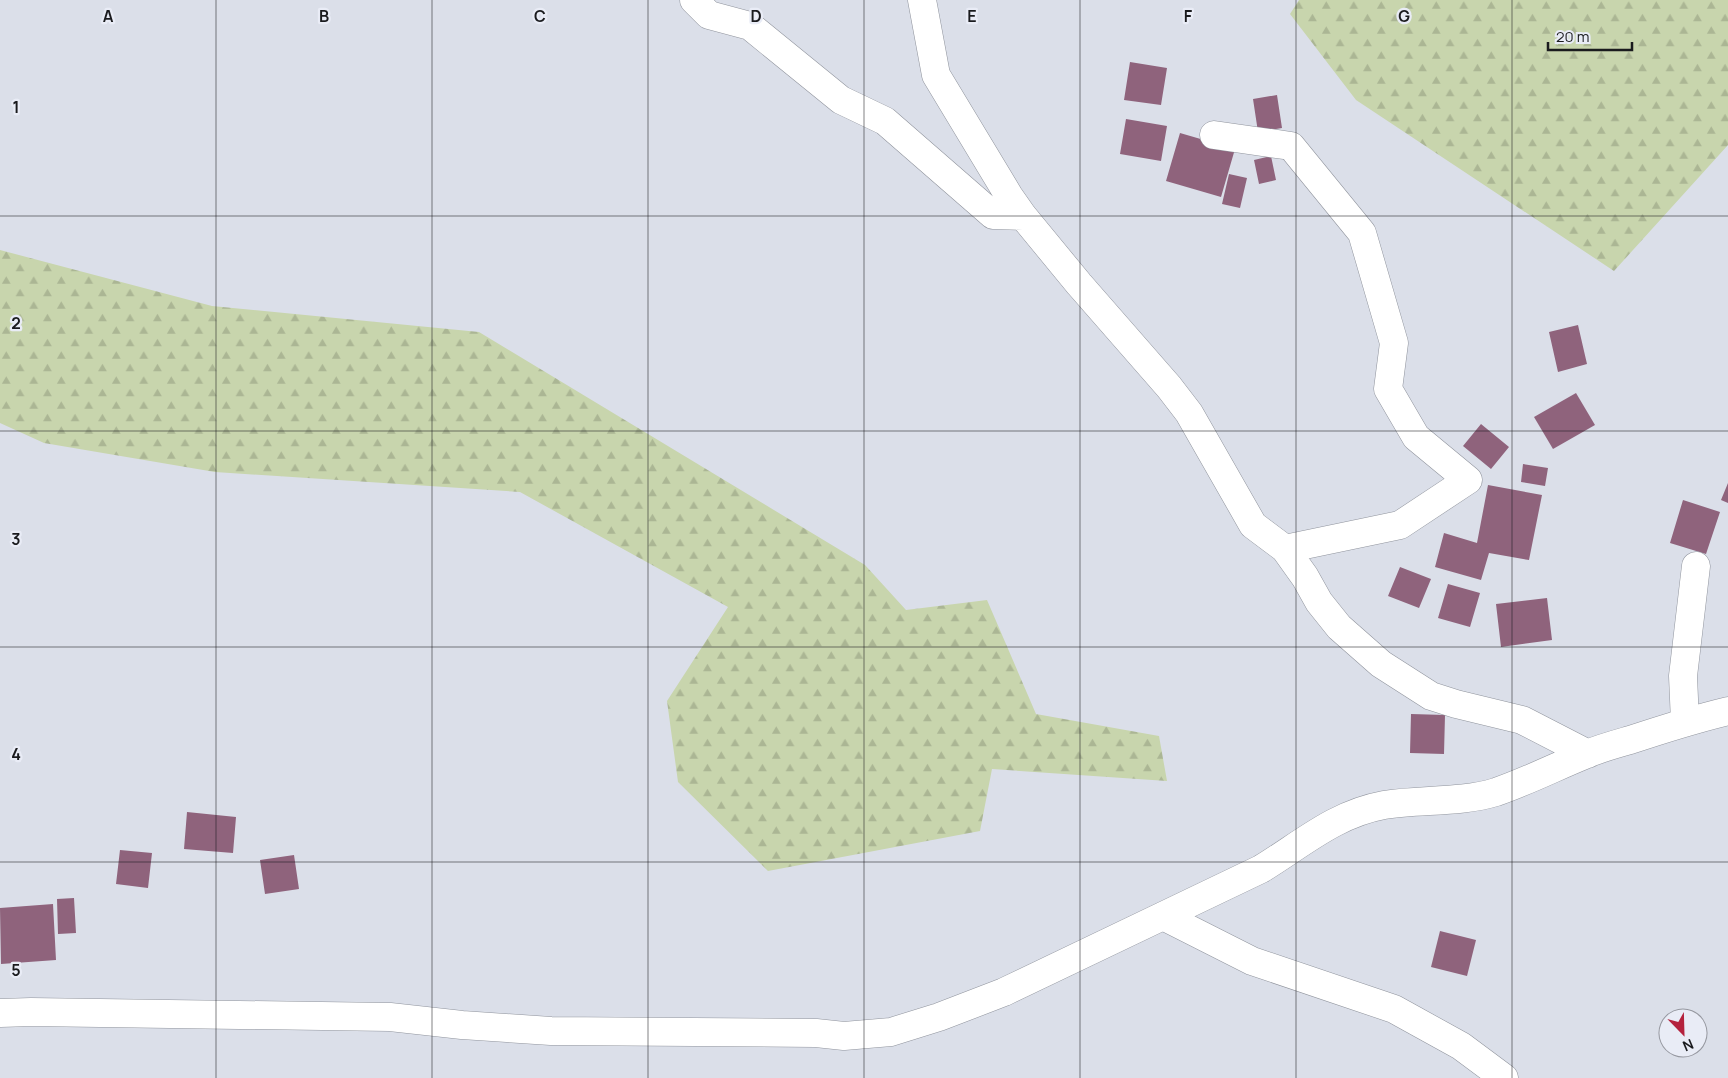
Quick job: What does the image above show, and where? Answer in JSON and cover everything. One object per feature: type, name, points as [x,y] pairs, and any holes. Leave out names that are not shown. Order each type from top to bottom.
[{"type":"street","points":[[694,0],[709,15],[750,26],[841,100],[885,121],[993,215],[1023,216]]},
{"type":"street","points":[[922,0],[936,75],[1023,216],[1079,284],[1169,387],[1189,413],[1253,525],[1285,549],[1305,577],[1319,602],[1339,626],[1381,664],[1431,696],[1522,720],[1588,754]]},
{"type":"street","points":[[1214,135],[1291,146],[1362,233],[1394,343],[1388,389],[1416,437],[1468,480],[1400,525],[1285,549]]},
{"type":"street","points":[[1685,722],[1683,676],[1696,566]]},
{"type":"street","points":[[0,1013],[390,1017],[462,1025],[551,1030],[799,1033],[844,1036],[892,1032],[939,1017],[1004,992],[1260,868],[1289,852],[1323,828],[1355,813],[1383,806],[1420,801],[1470,798],[1494,792],[1530,780],[1588,754],[1685,722],[1728,711]]},
{"type":"street","points":[[1164,916],[1252,961],[1394,1009],[1461,1046],[1504,1078]]},
{"type":"green space","points":[[1299,0],[1728,0],[1728,145],[1614,271],[1356,100],[1290,14]]},
{"type":"green space","points":[[0,250],[212,306],[479,332],[865,565],[906,610],[987,600],[1036,714],[1159,736],[1167,781],[992,769],[980,831],[768,871],[678,782],[667,701],[728,607],[520,492],[215,472],[44,443],[0,423]]},
{"type":"building","points":[[1130,62],[1167,68],[1161,105],[1124,100]]},
{"type":"building","points":[[1277,95],[1282,128],[1258,132],[1253,99]]},
{"type":"building","points":[[1126,119],[1167,126],[1161,161],[1120,154]]},
{"type":"building","points":[[1180,133],[1235,149],[1221,197],[1166,181]]},
{"type":"building","points":[[1271,156],[1276,180],[1259,184],[1254,160]]},
{"type":"building","points":[[1229,174],[1247,178],[1240,208],[1222,204]]},
{"type":"building","points":[[1578,325],[1587,364],[1558,372],[1549,332]]},
{"type":"building","points":[[1576,393],[1595,425],[1553,449],[1534,417]]},
{"type":"building","points":[[1481,424],[1509,447],[1491,469],[1463,446]]},
{"type":"building","points":[[1523,464],[1548,468],[1545,486],[1521,482]]},
{"type":"building","points":[[1728,483],[1728,503],[1721,500]]},
{"type":"building","points":[[1488,485],[1542,495],[1529,560],[1489,553],[1481,580],[1435,567],[1444,533],[1477,543]]},
{"type":"building","points":[[1683,500],[1720,512],[1706,554],[1670,543]]},
{"type":"building","points":[[1400,567],[1431,579],[1419,608],[1388,596]]},
{"type":"building","points":[[1448,584],[1480,593],[1470,627],[1438,618]]},
{"type":"building","points":[[1547,598],[1552,640],[1501,647],[1496,604]]},
{"type":"building","points":[[1411,714],[1445,715],[1444,754],[1410,753]]},
{"type":"building","points":[[187,812],[236,817],[233,853],[184,849]]},
{"type":"building","points":[[120,850],[152,853],[148,888],[116,884]]},
{"type":"building","points":[[294,855],[299,889],[265,894],[260,860]]},
{"type":"building","points":[[74,898],[76,933],[58,934],[57,899]]},
{"type":"building","points":[[53,904],[56,960],[1,964],[0,908]]},
{"type":"building","points":[[1440,931],[1476,940],[1467,976],[1431,967]]}]
